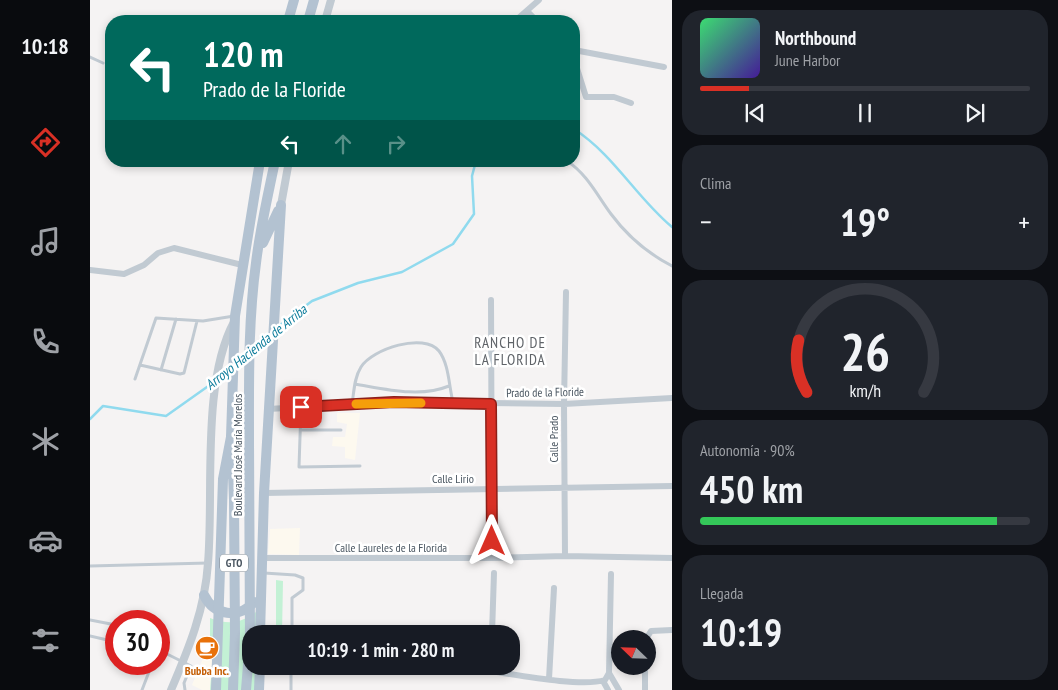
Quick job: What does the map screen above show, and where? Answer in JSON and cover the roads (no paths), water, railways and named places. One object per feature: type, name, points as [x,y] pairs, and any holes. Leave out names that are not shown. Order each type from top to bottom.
[{"type":"main road","points":[[290,15],[294,0]]},
{"type":"main road","points":[[310,15],[314,0]]},
{"type":"main road","name":"Boulevard José María Morelos","points":[[233,690],[235,633],[234,500],[231,437],[235,318],[259,167]]},
{"type":"main road","name":"Boulevard José María Morelos","points":[[246,690],[250,640],[249,366],[252,296],[257,254],[274,167]]},
{"type":"main road","points":[[257,254],[281,205]]},
{"type":"main road","points":[[260,625],[260,573],[273,304],[281,205]]},
{"type":"main road","points":[[216,690],[224,479],[231,437]]},
{"type":"main road","points":[[204,595],[210,604],[219,611],[235,613],[246,609],[255,601],[260,584]]},
{"type":"main road","points":[[259,690],[260,675]]},
{"type":"street","points":[[327,15],[332,0]]},
{"type":"street","points":[[522,15],[539,0]]},
{"type":"street","points":[[527,11],[531,15]]},
{"type":"street","points":[[580,51],[664,67]]},
{"type":"street","points":[[580,78],[586,97],[614,97],[631,102]]},
{"type":"street","points":[[281,205],[288,167]]},
{"type":"street","points":[[90,270],[124,274],[144,265],[158,253],[174,248],[242,265]]},
{"type":"street","name":"Calle Prado","points":[[565,556],[564,404],[566,292]]},
{"type":"street","points":[[491,300],[492,558]]},
{"type":"street","name":"Boulevard José María Morelos","points":[[171,690],[197,627],[204,595],[208,562],[212,424],[218,368],[224,340],[235,318]]},
{"type":"street","name":"Prado de la Floride","points":[[268,409],[394,402],[564,404],[672,398]]},
{"type":"street","name":"Calle Lirio","points":[[264,492],[672,486]]},
{"type":"street","name":"Calle Laureles de la Florida","points":[[261,558],[492,558],[565,556],[672,558]]},
{"type":"street","points":[[492,625],[494,573]]},
{"type":"street","points":[[611,574],[609,673],[619,690]]},
{"type":"street","points":[[549,679],[554,588]]},
{"type":"street","points":[[656,630],[672,630]]},
{"type":"street","points":[[603,681],[609,673]]},
{"type":"street","points":[[519,675],[549,679],[603,681]]},
{"type":"street","points":[[644,690],[645,675]]},
{"type":"street","points":[[603,681],[608,690]]},
{"type":"lane","points":[[90,57],[103,63]]},
{"type":"lane","points":[[573,167],[594,188],[610,213],[628,235],[648,252],[672,266]]},
{"type":"lane","points":[[135,379],[156,318],[197,321],[235,318]]},
{"type":"lane","points":[[161,370],[176,319]]},
{"type":"lane","points":[[140,365],[180,374],[184,373],[197,321]]},
{"type":"lane","points":[[352,404],[360,368],[367,360],[390,348],[418,342],[426,342],[439,351],[445,362],[453,403]]},
{"type":"lane","points":[[355,384],[407,391],[430,391],[449,386]]},
{"type":"lane","points":[[301,407],[299,467],[360,466]]},
{"type":"lane","points":[[301,430],[341,430]]},
{"type":"lane","points":[[90,566],[208,562]]},
{"type":"lane","points":[[260,573],[296,575],[303,578],[303,590],[292,598],[292,625]]},
{"type":"lane","points":[[90,620],[105,623]]},
{"type":"lane","points":[[90,636],[105,639]]},
{"type":"lane","points":[[170,655],[191,666],[184,683],[185,690]]},
{"type":"lane","points":[[142,690],[148,675]]},
{"type":"lane","points":[[291,675],[291,690]]},
{"type":"waterway","name":"Arroyo Hacienda de Arriba","points":[[580,133],[601,151],[647,203],[672,227]]},
{"type":"waterway","name":"Arroyo Hacienda de Arriba","points":[[276,328],[312,301],[358,283],[402,272],[453,244],[474,214],[472,176],[474,167]]},
{"type":"waterway","name":"Arroyo Hacienda de Arriba","points":[[252,349],[270,333]]},
{"type":"waterway","name":"Arroyo Hacienda de Arriba","points":[[237,362],[246,354]]},
{"type":"waterway","name":"Arroyo Hacienda de Arriba","points":[[218,379],[229,369]]},
{"type":"waterway","name":"Arroyo Hacienda de Arriba","points":[[90,419],[103,406],[166,416],[214,382]]},
{"type":"place","name":"Bubba Inc.","points":[[207,648]]},
{"type":"district","name":"RANCHO DE LA FLORIDA","points":[[510,350]]}]
